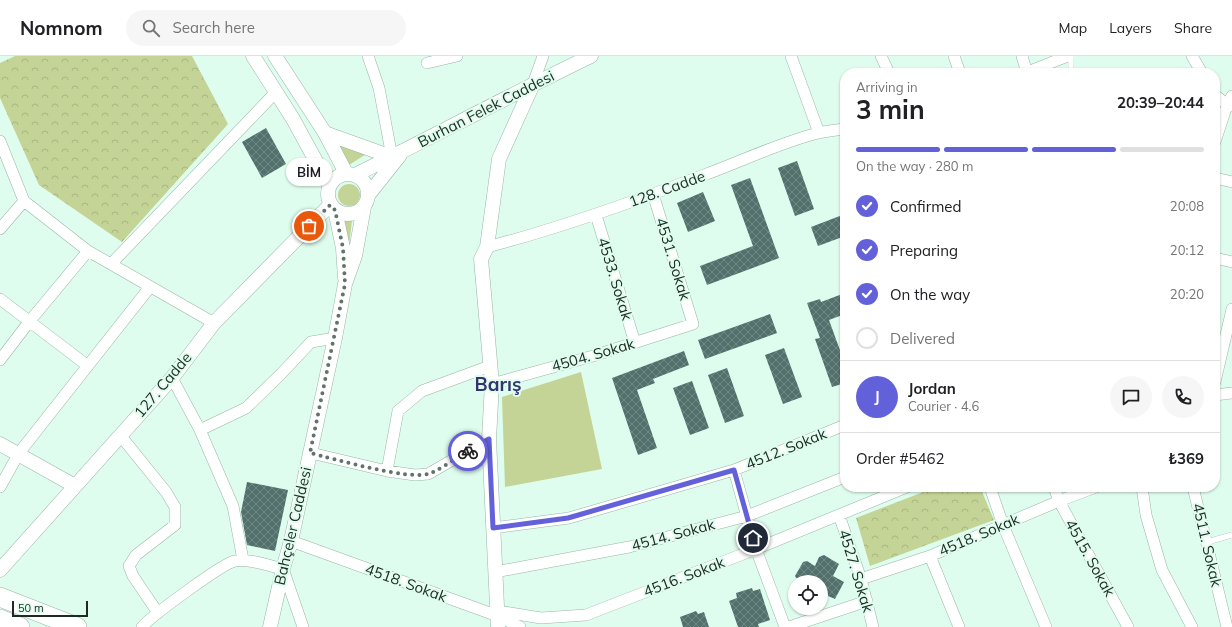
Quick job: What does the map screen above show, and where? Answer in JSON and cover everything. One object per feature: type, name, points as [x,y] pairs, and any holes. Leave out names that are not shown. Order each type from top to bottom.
[{"type":"highway","points":[[0,597],[77,627]]},
{"type":"highway","points":[[0,619],[20,627]]},
{"type":"street","points":[[253,56],[276,92],[329,185]]},
{"type":"street","points":[[275,56],[351,174],[364,182],[367,187],[366,200],[355,256],[345,284]]},
{"type":"street","points":[[368,56],[398,154]]},
{"type":"street","points":[[427,63],[457,56]]},
{"type":"street","points":[[498,618],[489,439],[492,384],[481,259],[487,247],[499,159],[544,56]]},
{"type":"street","name":"Burhan Felek Caddesi","points":[[351,174],[398,154],[533,84],[591,56]]},
{"type":"street","points":[[791,56],[819,133]]},
{"type":"street","points":[[881,56],[887,68]]},
{"type":"street","points":[[954,56],[958,68]]},
{"type":"street","points":[[1022,56],[1025,68]]},
{"type":"street","points":[[1038,68],[1068,56]]},
{"type":"street","points":[[1192,56],[1199,68]]},
{"type":"street","points":[[111,264],[276,92]]},
{"type":"street","points":[[1220,125],[1226,104]]},
{"type":"street","name":"128. Cadde","points":[[487,247],[516,240],[596,215],[778,146],[819,133],[840,130]]},
{"type":"street","points":[[324,132],[398,154]]},
{"type":"street","points":[[0,142],[24,201],[88,251],[214,324]]},
{"type":"street","points":[[332,207],[340,213],[347,215],[359,211],[398,154]]},
{"type":"street","points":[[345,284],[343,248],[327,192],[329,185],[334,179],[340,175],[351,174]]},
{"type":"street","points":[[1220,179],[1232,182]]},
{"type":"street","name":"4531. Sokak","points":[[653,194],[693,324]]},
{"type":"street","points":[[0,229],[24,201]]},
{"type":"street","name":"127. Cadde","points":[[0,571],[172,378],[214,324],[332,207]]},
{"type":"street","name":"4533. Sokak","points":[[596,215],[635,343]]},
{"type":"street","points":[[0,360],[29,322],[88,251]]},
{"type":"street","points":[[1220,259],[1232,262]]},
{"type":"street","name":"Bahçeler Caddesi","points":[[270,627],[283,569],[292,541],[345,284]]},
{"type":"street","points":[[0,488],[19,453],[150,287]]},
{"type":"street","points":[[0,298],[29,322],[88,366]]},
{"type":"street","points":[[1220,361],[1232,309]]},
{"type":"street","name":"4504. Sokak","points":[[492,384],[593,356],[693,324]]},
{"type":"street","points":[[200,430],[246,408],[311,342],[335,338]]},
{"type":"street","points":[[387,471],[398,411],[422,391],[490,366]]},
{"type":"street","points":[[172,378],[200,430],[233,506],[243,560]]},
{"type":"street","points":[[1220,394],[1232,393]]},
{"type":"street","name":"4512. Sokak","points":[[493,528],[568,518],[734,470],[840,427]]},
{"type":"street","points":[[120,435],[166,492],[175,507],[176,525],[136,555],[129,566],[133,576],[158,613]]},
{"type":"street","points":[[310,453],[387,471],[415,475],[428,474],[489,439]]},
{"type":"street","points":[[0,444],[19,453],[75,486]]},
{"type":"street","points":[[734,470],[756,549],[785,627]]},
{"type":"street","name":"4514. Sokak","points":[[495,572],[629,547],[747,516],[840,479]]},
{"type":"street","name":"4516. Sokak","points":[[498,618],[541,618],[586,615],[756,549],[895,492]]},
{"type":"street","points":[[992,492],[1046,627]]},
{"type":"street","name":"4515. Sokak","points":[[1056,492],[1059,501],[1128,627]]},
{"type":"street","name":"4518. Sokak","points":[[861,579],[930,556],[1083,492]]},
{"type":"street","points":[[1143,492],[1146,516],[1162,570],[1192,627]]},
{"type":"street","name":"4511. Sokak","points":[[1194,492],[1227,627]]},
{"type":"street","name":"4527. Sokak","points":[[839,515],[861,579],[873,627]]},
{"type":"street","name":"4518. Sokak","points":[[292,541],[520,627]]},
{"type":"street","points":[[930,556],[959,627]]},
{"type":"street","points":[[142,627],[158,613],[219,569],[234,561],[243,560],[283,569],[303,627]]},
{"type":"street","points":[[789,627],[866,601]]},
{"type":"lane","points":[[1071,56],[1072,68]]},
{"type":"lane","points":[[1207,542],[1232,535]]},
{"type":"green space","points":[[15,56],[192,56],[228,124],[122,242],[39,185],[0,98],[0,63]]},
{"type":"green space","points":[[337,142],[368,153],[349,165]]},
{"type":"green space","points":[[349,184],[357,187],[360,195],[357,203],[349,206],[341,203],[338,195],[341,187]]},
{"type":"green space","points":[[342,218],[352,220],[348,255]]},
{"type":"green space","points":[[581,372],[602,469],[505,487],[502,397]]},
{"type":"green space","points":[[923,492],[982,492],[994,520],[870,566],[856,518]]},
{"type":"building","points":[[266,128],[286,164],[262,178],[242,142]]},
{"type":"building","points":[[797,161],[814,209],[795,216],[778,168]]},
{"type":"building","points":[[750,178],[779,258],[707,285],[700,266],[753,246],[731,185]]},
{"type":"building","points":[[703,192],[715,221],[688,232],[677,203]]},
{"type":"building","points":[[840,216],[840,238],[818,246],[811,227]]},
{"type":"building","points":[[840,295],[840,316],[829,320],[840,350],[840,385],[832,387],[815,339],[820,338],[807,303],[820,299],[821,302]]},
{"type":"building","points":[[770,314],[777,333],[705,359],[698,340]]},
{"type":"building","points":[[784,348],[802,397],[783,404],[765,355]]},
{"type":"building","points":[[684,351],[689,365],[653,379],[655,383],[637,390],[657,448],[638,455],[612,378]]},
{"type":"building","points":[[727,368],[744,416],[725,423],[708,375]]},
{"type":"building","points":[[692,381],[709,428],[690,435],[673,388]]},
{"type":"building","points":[[247,482],[288,490],[275,551],[247,545],[241,512]]},
{"type":"building","points":[[824,555],[839,564],[833,576],[844,582],[835,599],[828,596],[828,575],[796,575],[803,562],[807,561],[815,566],[819,557]]},
{"type":"building","points":[[752,588],[753,591],[760,589],[770,620],[758,624],[759,627],[738,627],[729,601],[737,598],[736,593]]},
{"type":"building","points":[[696,611],[698,614],[704,612],[709,627],[683,627],[680,617]]},
{"type":"way so far","points":[[309,226],[330,205],[335,210],[343,248],[345,284],[310,453],[387,471],[415,475],[428,474],[468,451]]},
{"type":"place","name":"BİM","points":[[309,226]]},
{"type":"district","name":"Barış","points":[[498,384]]},
{"type":"route","points":[[468,451],[489,439],[493,528],[568,518],[734,470],[753,538]]}]
